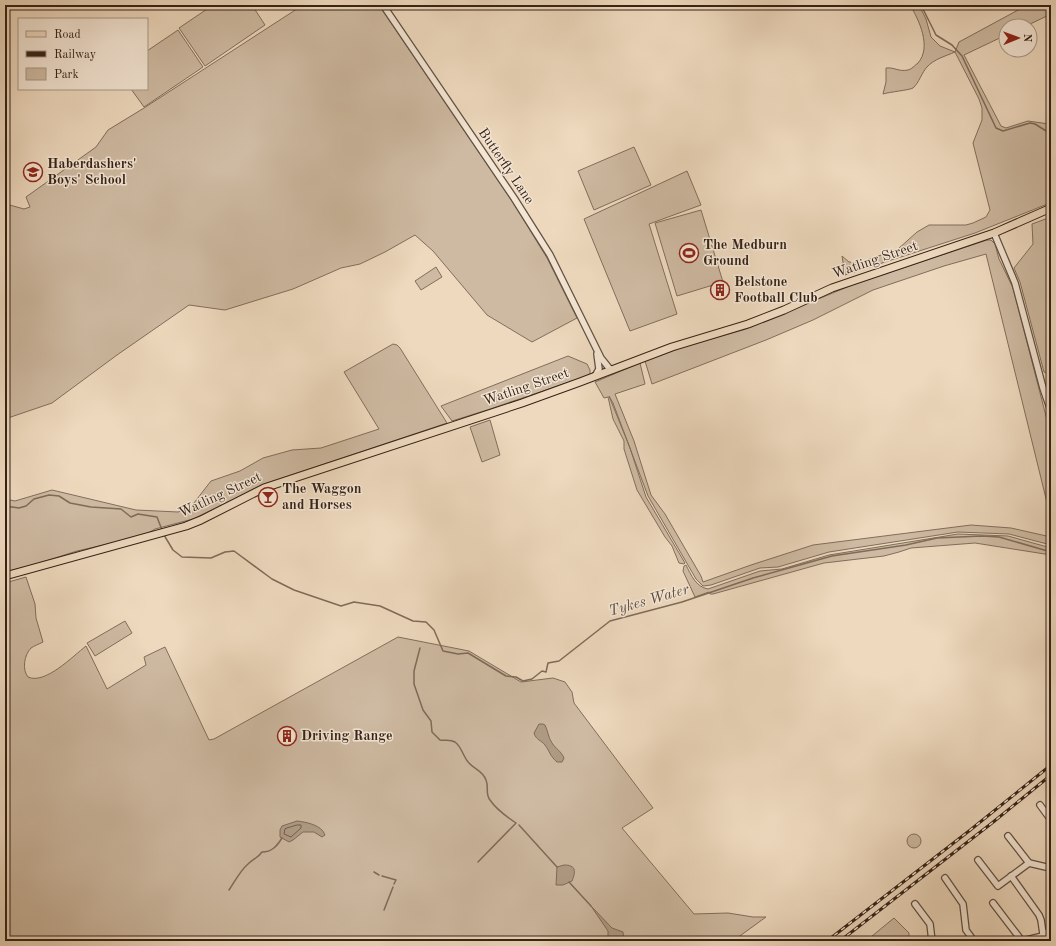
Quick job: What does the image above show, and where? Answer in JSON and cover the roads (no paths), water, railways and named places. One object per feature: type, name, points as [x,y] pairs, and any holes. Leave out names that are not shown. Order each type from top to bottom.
[{"type":"main road","name":"Watling Street","points":[[5,576],[153,536],[202,520],[264,488],[522,403],[672,347],[748,324],[784,310],[832,288],[994,233],[1051,208]]},
{"type":"street","name":"Butterfly Lane","points":[[383,5],[514,198],[550,255],[596,348],[606,364],[612,370]]},
{"type":"street","points":[[994,233],[1015,283],[1043,388],[1051,411]]},
{"type":"street","name":"Butterfly Lane","points":[[596,348],[599,367],[596,376]]},
{"type":"street","points":[[599,367],[606,364]]},
{"type":"street","points":[[1040,805],[1051,820]]},
{"type":"street","points":[[1008,836],[1029,863],[1046,867],[1051,865]]},
{"type":"street","points":[[978,860],[998,886],[1029,863]]},
{"type":"street","points":[[1011,876],[1038,912],[1041,920],[1043,937]]},
{"type":"street","points":[[945,878],[963,904],[966,930],[974,941]]},
{"type":"street","points":[[993,903],[1022,941],[1043,937],[1051,932]]},
{"type":"street","points":[[915,904],[930,924],[932,941]]},
{"type":"water","points":[[539,724],[545,725],[551,741],[564,758],[562,762],[557,762],[551,756],[545,745],[537,739],[534,733]]},
{"type":"water","points":[[297,821],[317,826],[325,835],[322,837],[314,832],[303,832],[289,842],[280,837],[280,830],[282,826]]},
{"type":"water","points":[[564,865],[571,866],[574,869],[572,881],[563,885],[556,885],[557,867]]},
{"type":"water","points":[[591,906],[612,928],[623,932],[624,941],[611,941],[608,937],[608,931]]},
{"type":"waterway","points":[[921,5],[936,35],[952,45],[962,56],[996,128],[1003,131],[1030,123],[1035,124],[1051,134]]},
{"type":"waterway","name":"Tykes Water","points":[[5,506],[19,508],[26,506],[34,499],[49,495],[59,496],[70,503],[91,507],[121,509],[131,517],[138,514],[157,517],[162,530]]},
{"type":"waterway","name":"Tykes Water","points":[[164,535],[173,550],[182,557],[211,558],[225,552],[234,551],[272,579],[294,590],[341,606],[354,602],[380,606],[413,621],[426,622],[434,630],[443,651],[458,654],[468,653],[506,676],[516,677],[523,681],[532,679],[542,671],[546,672],[548,663],[559,661],[610,621],[682,602],[753,578],[832,556],[906,545],[937,538],[982,536],[999,537],[1051,552]]},
{"type":"waterway","points":[[420,648],[414,671],[414,684],[423,710],[431,721],[432,732],[440,740],[451,741],[457,744],[467,761],[485,777],[488,795],[492,803],[502,813],[516,823],[478,862]]},
{"type":"waterway","points":[[519,825],[557,867]]},
{"type":"waterway","points":[[229,890],[250,862],[262,852],[269,851],[274,848],[282,838]]},
{"type":"waterway","points":[[374,872],[379,875]]},
{"type":"waterway","points":[[382,876],[396,880],[394,884]]},
{"type":"waterway","points":[[569,882],[591,906]]},
{"type":"waterway","points":[[384,910],[393,887]]},
{"type":"railway","points":[[827,941],[969,831],[1051,765]]},
{"type":"railway","points":[[840,941],[992,823],[1051,775]]},
{"type":"place","name":"Haberdashers' Boys' School","points":[[33,172]]},
{"type":"place","name":"The Medburn Ground","points":[[689,253]]},
{"type":"place","name":"Belstone Football Club","points":[[720,290]]},
{"type":"place","name":"The Waggon and Horses","points":[[268,497]]},
{"type":"place","name":"Driving Range","points":[[287,736]]}]
